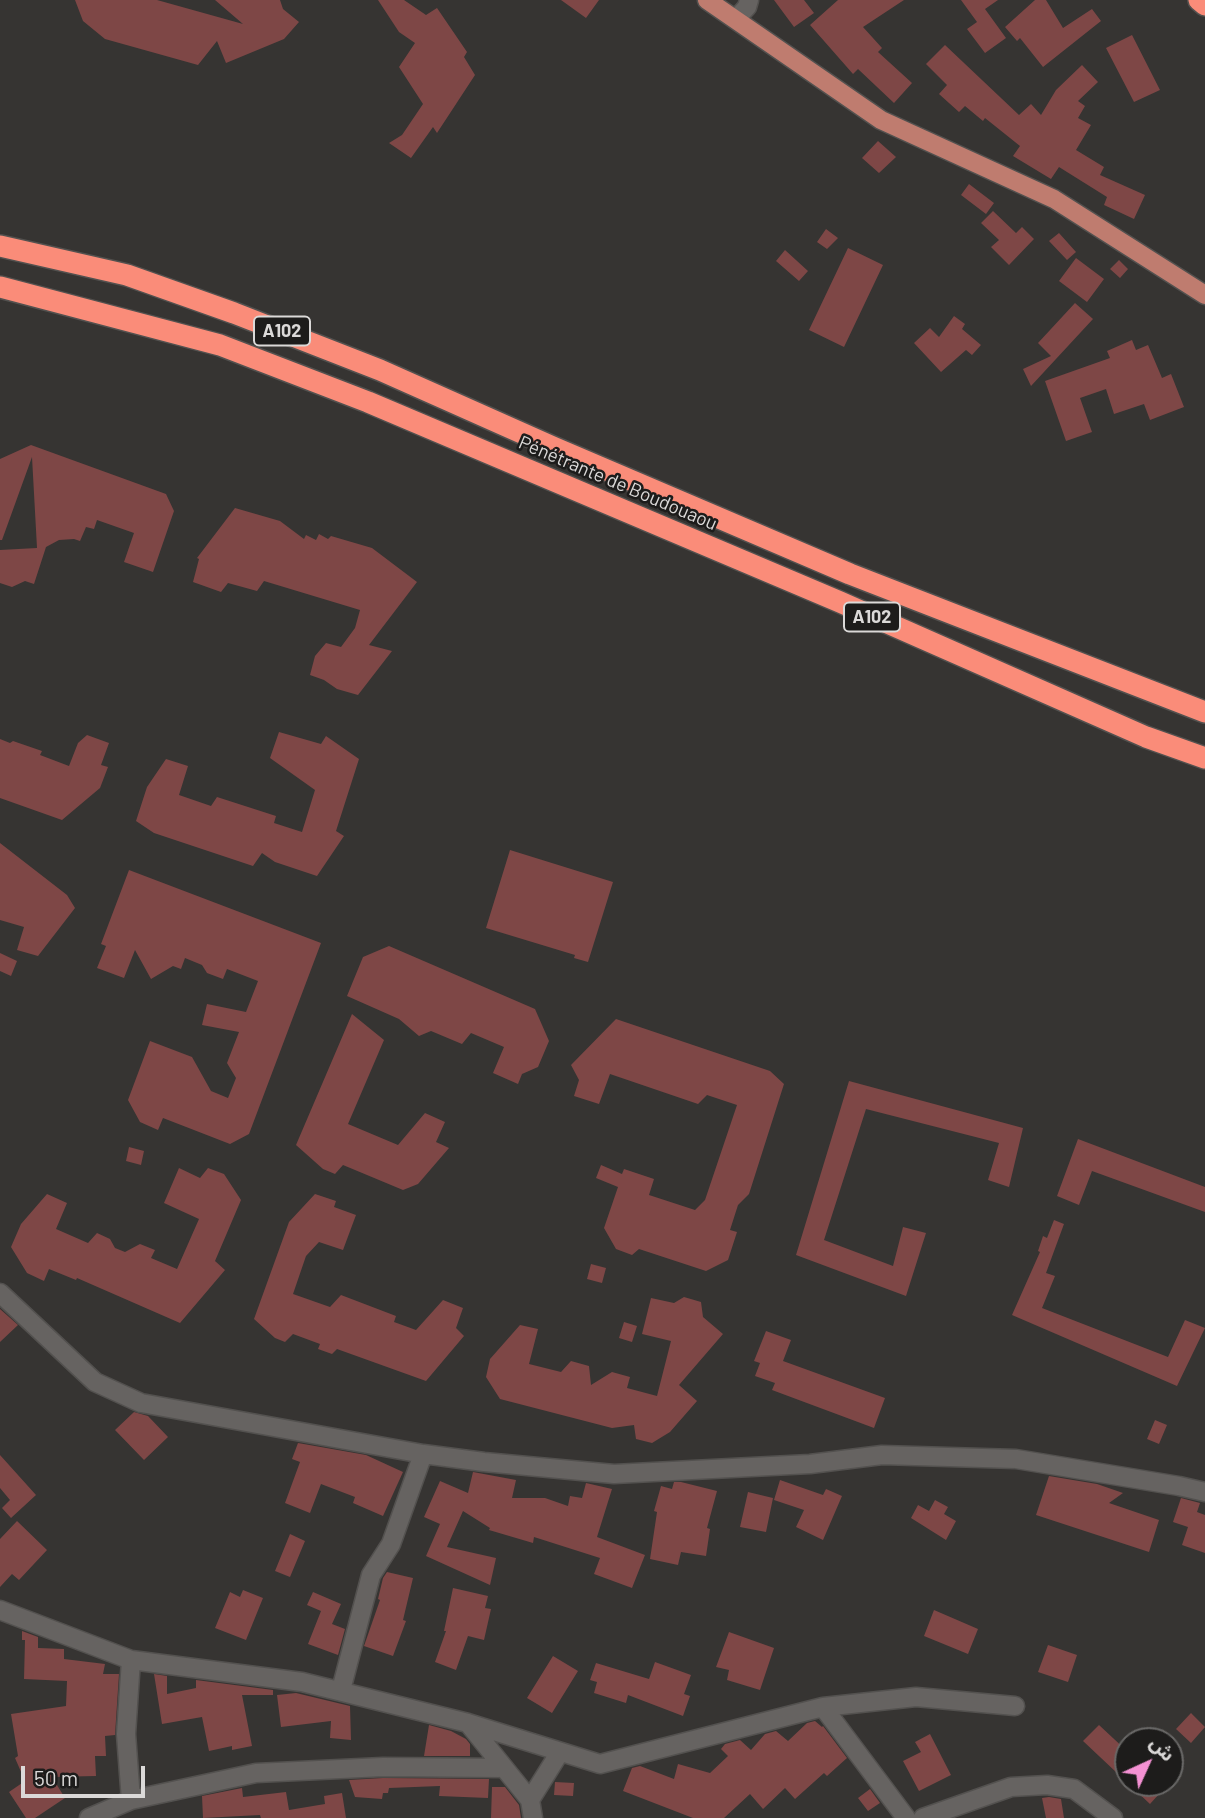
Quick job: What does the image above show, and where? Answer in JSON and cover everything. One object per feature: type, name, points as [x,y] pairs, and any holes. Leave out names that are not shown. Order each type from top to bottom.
[{"type":"highway","points":[[1199,0],[1205,5]]},
{"type":"highway","name":"Pénétrante de Boudouaou","points":[[0,246],[127,275],[234,313],[380,370],[850,574],[1205,712]]},
{"type":"highway","name":"Pénétrante de Boudouaou","points":[[0,287],[220,345],[368,402],[840,602],[1146,737],[1205,758]]},
{"type":"highway","points":[[1161,694],[1205,704]]},
{"type":"main road","points":[[707,0],[881,120],[1054,199],[1205,295]]},
{"type":"street","points":[[736,19],[747,7],[748,0]]},
{"type":"street","points":[[0,1293],[95,1382],[141,1403],[423,1454],[614,1474],[810,1464],[882,1455],[1016,1459],[1179,1486],[1205,1493]]},
{"type":"street","points":[[341,1690],[371,1575],[391,1544],[423,1454]]},
{"type":"street","points":[[0,1610],[131,1660],[302,1682],[341,1690],[468,1723],[600,1764],[824,1707],[916,1697],[1015,1706]]},
{"type":"street","points":[[131,1660],[126,1734],[131,1800]]},
{"type":"street","points":[[824,1707],[906,1818]]},
{"type":"street","points":[[468,1723],[504,1768],[531,1809],[560,1752]]},
{"type":"street","points":[[89,1818],[131,1800],[256,1773],[383,1767],[504,1768]]},
{"type":"street","points":[[923,1818],[1012,1787],[1047,1785],[1074,1789],[1113,1818]]},
{"type":"building","points":[[75,0],[157,0],[243,24],[215,0],[280,0],[283,9],[299,22],[284,39],[226,63],[217,41],[198,65],[105,39],[83,21]]},
{"type":"building","points":[[378,0],[404,0],[426,15],[437,8],[467,52],[464,57],[475,75],[437,133],[433,127],[411,158],[389,143],[402,135],[423,104],[399,67],[415,43],[399,32]]},
{"type":"building","points":[[561,0],[599,0],[586,18]]},
{"type":"building","points":[[774,0],[804,0],[814,13],[794,27]]},
{"type":"building","points":[[838,0],[904,0],[863,27],[882,48],[878,52],[912,83],[894,103],[858,69],[853,74],[810,25]]},
{"type":"building","points":[[961,0],[998,0],[985,9],[1006,38],[985,53],[967,29],[977,22]]},
{"type":"building","points":[[1035,0],[1046,0],[1063,28],[1092,9],[1101,21],[1043,67],[1020,38],[1017,41],[1005,27]]},
{"type":"building","points":[[1132,35],[1160,90],[1134,102],[1106,48]]},
{"type":"building","points":[[945,45],[1019,115],[1031,104],[1041,115],[1056,90],[1082,65],[1098,82],[1078,101],[1085,106],[1078,118],[1091,125],[1076,150],[1104,167],[1100,175],[1145,195],[1134,219],[1104,205],[1107,197],[1059,167],[1051,179],[1013,156],[1020,146],[985,118],[983,121],[965,106],[959,112],[939,94],[947,85],[926,64]]},
{"type":"building","points":[[878,141],[896,157],[879,173],[862,158]]},
{"type":"building","points":[[969,184],[994,203],[986,214],[961,195]]},
{"type":"building","points":[[993,211],[1016,233],[1022,227],[1034,239],[1009,265],[991,247],[999,240],[981,223]]},
{"type":"building","points":[[826,229],[838,238],[827,249],[817,242]]},
{"type":"building","points":[[1059,233],[1076,252],[1067,260],[1049,241]]},
{"type":"building","points":[[848,248],[883,265],[844,347],[809,330]]},
{"type":"building","points":[[785,250],[808,271],[799,281],[776,261]]},
{"type":"building","points":[[1076,258],[1104,279],[1087,302],[1059,281]]},
{"type":"building","points":[[1119,260],[1128,269],[1120,278],[1110,269]]},
{"type":"building","points":[[1075,303],[1093,319],[1031,386],[1023,369],[1051,356],[1038,343]]},
{"type":"building","points":[[954,316],[965,324],[962,329],[981,345],[972,355],[966,350],[941,372],[914,343],[930,328],[939,337]]},
{"type":"building","points":[[1132,340],[1136,350],[1148,345],[1162,378],[1171,374],[1184,407],[1150,420],[1144,404],[1114,414],[1106,389],[1080,398],[1092,432],[1066,441],[1045,381],[1110,358],[1107,351]]},
{"type":"building","points":[[31,445],[166,494],[174,511],[153,572],[124,562],[134,533],[97,520],[94,529],[86,527],[80,541],[59,540],[46,547],[34,584],[25,581],[12,587],[0,583],[0,550],[37,548],[32,457],[0,540],[0,459]]},
{"type":"building","points":[[235,508],[280,521],[304,539],[306,535],[316,540],[319,534],[328,539],[331,536],[372,548],[417,582],[369,645],[392,651],[358,695],[337,689],[310,675],[315,656],[326,643],[341,647],[355,628],[360,610],[264,581],[257,591],[228,583],[221,592],[193,582],[199,559],[197,558]]},
{"type":"building","points":[[279,732],[321,744],[326,736],[359,759],[336,831],[344,836],[317,876],[275,862],[262,853],[253,866],[154,833],[136,821],[147,787],[166,759],[188,766],[179,795],[211,806],[217,797],[276,816],[274,823],[302,832],[315,790],[270,758]]},
{"type":"building","points":[[87,735],[109,743],[101,765],[108,767],[100,788],[62,820],[0,798],[0,739],[42,751],[40,755],[69,766],[78,743]]},
{"type":"building","points":[[0,843],[67,895],[75,908],[38,956],[17,950],[24,927],[0,920]]},
{"type":"building","points":[[510,850],[613,882],[588,962],[574,958],[575,955],[486,928]]},
{"type":"building","points":[[129,870],[321,943],[249,1134],[230,1144],[163,1118],[158,1130],[140,1122],[128,1100],[150,1041],[192,1057],[211,1091],[228,1098],[236,1078],[227,1063],[239,1032],[202,1025],[207,1004],[246,1012],[258,981],[227,969],[223,979],[207,973],[202,965],[185,958],[181,969],[173,966],[151,979],[135,950],[124,978],[97,968],[106,946],[101,944]]},
{"type":"building","points":[[389,946],[535,1009],[549,1041],[538,1067],[522,1074],[518,1084],[493,1073],[504,1047],[471,1033],[462,1044],[431,1031],[419,1036],[399,1019],[347,996],[363,957]]},
{"type":"building","points":[[0,953],[17,961],[11,976],[0,971]]},
{"type":"building","points":[[352,1014],[384,1040],[348,1124],[398,1145],[425,1113],[445,1122],[436,1142],[449,1148],[418,1184],[403,1190],[343,1165],[335,1174],[323,1169],[296,1145]]},
{"type":"building","points":[[616,1019],[770,1071],[784,1084],[749,1194],[738,1205],[730,1230],[737,1232],[728,1260],[706,1271],[639,1249],[632,1255],[616,1249],[604,1228],[618,1187],[596,1178],[601,1165],[622,1174],[624,1169],[654,1179],[649,1195],[695,1210],[705,1200],[737,1105],[707,1095],[698,1104],[610,1074],[599,1104],[574,1096],[579,1080],[571,1065]]},
{"type":"building","points":[[849,1081],[1023,1128],[1009,1187],[988,1180],[999,1143],[866,1109],[824,1240],[893,1266],[903,1227],[926,1233],[906,1296],[796,1255]]},
{"type":"building","points":[[1078,1139],[1205,1187],[1205,1212],[1092,1171],[1079,1205],[1057,1196]]},
{"type":"building","points":[[129,1147],[144,1151],[141,1165],[126,1161]]},
{"type":"building","points":[[179,1168],[200,1178],[208,1168],[224,1174],[241,1200],[215,1261],[225,1270],[180,1323],[77,1278],[76,1280],[49,1269],[44,1281],[27,1273],[11,1247],[21,1224],[47,1194],[67,1203],[56,1229],[88,1243],[97,1233],[110,1239],[115,1248],[125,1252],[140,1244],[155,1250],[151,1258],[177,1269],[199,1219],[164,1203]]},
{"type":"building","points":[[315,1194],[336,1201],[334,1207],[356,1215],[343,1250],[319,1242],[306,1256],[293,1294],[330,1307],[341,1295],[396,1316],[394,1322],[416,1330],[443,1300],[463,1308],[456,1328],[464,1336],[426,1381],[337,1349],[332,1354],[318,1349],[320,1344],[293,1334],[285,1342],[275,1338],[254,1319],[289,1222]]},
{"type":"building","points":[[1054,1220],[1064,1224],[1046,1273],[1055,1276],[1042,1308],[1168,1357],[1185,1320],[1205,1328],[1177,1386],[1012,1315],[1040,1252],[1038,1251],[1043,1236],[1047,1238]]},
{"type":"building","points":[[591,1264],[606,1268],[602,1283],[587,1279]]},
{"type":"building","points":[[684,1297],[701,1302],[703,1317],[723,1334],[679,1385],[697,1401],[670,1432],[652,1443],[636,1439],[634,1425],[612,1428],[500,1399],[486,1377],[490,1359],[520,1325],[538,1329],[529,1364],[561,1372],[571,1361],[589,1366],[591,1385],[612,1372],[630,1377],[627,1388],[657,1396],[671,1341],[642,1334],[651,1298],[674,1303]]},
{"type":"building","points":[[0,1309],[18,1325],[0,1342]]},
{"type":"building","points":[[624,1322],[637,1326],[632,1342],[619,1338]]},
{"type":"building","points":[[766,1331],[791,1340],[783,1361],[885,1398],[874,1428],[772,1390],[775,1383],[755,1376],[760,1363],[754,1361]]},
{"type":"building","points":[[134,1412],[148,1416],[168,1437],[144,1460],[115,1430]]},
{"type":"building","points":[[1155,1420],[1167,1425],[1159,1444],[1147,1439]]},
{"type":"building","points":[[298,1443],[366,1455],[403,1472],[383,1516],[353,1503],[355,1497],[321,1484],[310,1513],[285,1503],[300,1462],[292,1459]]},
{"type":"building","points":[[0,1455],[36,1495],[11,1518],[2,1508],[10,1500],[0,1488]]},
{"type":"building","points":[[473,1472],[516,1480],[512,1498],[545,1498],[568,1506],[570,1496],[582,1498],[586,1483],[612,1489],[597,1537],[645,1555],[632,1588],[594,1574],[600,1558],[534,1537],[533,1543],[489,1530],[490,1528],[463,1511],[447,1547],[496,1558],[490,1585],[426,1556],[440,1524],[424,1517],[440,1481],[468,1493]]},
{"type":"building","points":[[1049,1476],[1097,1484],[1123,1493],[1109,1503],[1159,1520],[1149,1552],[1036,1515]]},
{"type":"building","points":[[780,1480],[823,1495],[826,1489],[842,1496],[823,1540],[796,1527],[804,1510],[774,1500]]},
{"type":"building","points":[[674,1482],[717,1491],[707,1528],[710,1529],[706,1556],[681,1552],[678,1565],[650,1559],[657,1512],[654,1511],[661,1486],[672,1489]]},
{"type":"building","points":[[748,1492],[773,1498],[766,1532],[740,1527]]},
{"type":"building","points":[[1181,1498],[1200,1503],[1197,1512],[1205,1515],[1205,1553],[1182,1545],[1188,1527],[1173,1522]]},
{"type":"building","points":[[935,1500],[948,1507],[944,1514],[956,1521],[946,1540],[911,1518],[918,1505],[929,1511]]},
{"type":"building","points":[[17,1521],[47,1550],[19,1580],[12,1574],[0,1587],[0,1539]]},
{"type":"building","points":[[290,1534],[305,1541],[290,1577],[275,1571]]},
{"type":"building","points":[[387,1572],[413,1578],[403,1620],[406,1621],[393,1656],[364,1646]]},
{"type":"building","points":[[453,1588],[488,1596],[485,1608],[491,1609],[484,1640],[468,1636],[456,1670],[435,1662],[446,1631]]},
{"type":"building","points":[[243,1590],[263,1598],[246,1640],[215,1628],[230,1592],[240,1597]]},
{"type":"building","points":[[313,1592],[341,1604],[332,1624],[345,1629],[338,1655],[308,1644],[321,1611],[307,1605]]},
{"type":"building","points":[[934,1610],[978,1629],[968,1654],[924,1636]]},
{"type":"building","points":[[22,1631],[38,1637],[38,1648],[64,1649],[64,1659],[105,1664],[103,1674],[119,1674],[115,1735],[105,1736],[106,1756],[95,1756],[96,1776],[52,1777],[65,1798],[35,1818],[26,1818],[9,1792],[25,1781],[15,1758],[18,1756],[11,1714],[66,1706],[67,1681],[24,1679],[25,1640],[22,1640]]},
{"type":"building","points":[[729,1632],[774,1648],[760,1690],[727,1680],[729,1670],[716,1667]]},
{"type":"building","points":[[1048,1645],[1077,1655],[1068,1682],[1038,1672]]},
{"type":"building","points":[[553,1656],[578,1671],[552,1713],[527,1698]]},
{"type":"building","points":[[655,1662],[691,1675],[684,1694],[690,1696],[683,1716],[628,1695],[626,1703],[594,1693],[597,1682],[590,1680],[596,1663],[649,1679]]},
{"type":"building","points":[[154,1674],[167,1676],[167,1694],[196,1688],[196,1680],[273,1690],[273,1695],[242,1695],[252,1746],[232,1750],[232,1746],[209,1751],[202,1717],[162,1724]]},
{"type":"building","points":[[296,1693],[350,1706],[351,1740],[330,1738],[331,1721],[281,1727],[277,1695]]},
{"type":"building","points":[[1191,1713],[1205,1727],[1191,1743],[1184,1736],[1184,1727],[1178,1727]]},
{"type":"building","points":[[815,1721],[823,1726],[847,1758],[827,1776],[824,1773],[795,1799],[785,1788],[763,1809],[750,1794],[724,1818],[693,1818],[623,1791],[632,1768],[640,1766],[674,1779],[678,1764],[710,1773],[728,1756],[721,1749],[725,1744],[740,1740],[751,1750],[765,1734],[776,1731],[788,1741],[807,1723]]},
{"type":"building","points":[[429,1725],[451,1731],[466,1739],[470,1744],[470,1756],[424,1756]]},
{"type":"building","points":[[1099,1725],[1114,1739],[1114,1770],[1083,1741]]},
{"type":"building","points":[[930,1734],[951,1775],[919,1791],[903,1761],[921,1752],[915,1742]]},
{"type":"building","points":[[489,1779],[488,1798],[439,1796],[440,1786],[389,1788],[388,1793],[383,1793],[382,1799],[355,1797],[349,1780]]},
{"type":"building","points":[[555,1782],[574,1783],[573,1796],[554,1795]]},
{"type":"building","points":[[492,1787],[505,1787],[519,1805],[521,1818],[491,1818]]},
{"type":"building","points":[[242,1788],[243,1797],[286,1792],[289,1810],[325,1804],[324,1796],[342,1793],[346,1818],[261,1818],[260,1815],[203,1818],[202,1796]]},
{"type":"building","points":[[870,1789],[880,1803],[868,1811],[858,1798]]},
{"type":"building","points":[[1143,1797],[1156,1797],[1150,1804]]},
{"type":"building","points":[[1042,1798],[1061,1799],[1064,1818],[1046,1818]]}]
